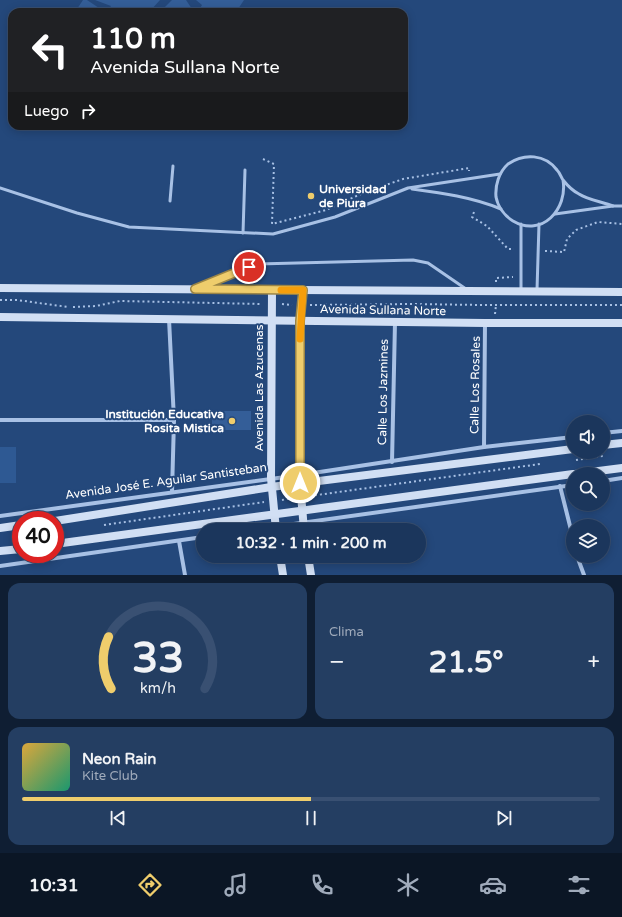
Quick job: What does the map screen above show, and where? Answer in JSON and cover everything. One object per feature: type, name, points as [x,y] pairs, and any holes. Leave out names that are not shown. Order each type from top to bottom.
[{"type":"main road","name":"Avenida Sullana Norte","points":[[0,288],[622,292]]},
{"type":"main road","name":"Avenida Las Azucenas","points":[[272,290],[271,483],[275,523]]},
{"type":"main road","points":[[303,290],[300,321],[300,497],[303,523]]},
{"type":"main road","name":"Avenida Sullana Norte","points":[[0,317],[486,324],[622,323]]},
{"type":"main road","points":[[610,444],[622,442]]},
{"type":"main road","name":"Avenida José E. Aguilar Santisteban","points":[[64,519],[271,483],[566,450]]},
{"type":"main road","points":[[610,470],[622,468]]},
{"type":"main road","points":[[64,543],[566,475]]},
{"type":"main road","points":[[0,528],[12,526]]},
{"type":"main road","points":[[0,552],[12,550]]},
{"type":"main road","points":[[281,563],[283,575]]},
{"type":"main road","points":[[309,563],[311,575]]},
{"type":"street","points":[[169,319],[174,420],[172,492]]},
{"type":"street","name":"Calle Los Jazmines","points":[[392,462],[395,322]]},
{"type":"street","name":"Calle Los Rosales","points":[[484,446],[486,324]]},
{"type":"street","points":[[0,420],[174,420]]},
{"type":"street","points":[[610,432],[622,431]]},
{"type":"street","name":"Avenida José E. Aguilar Santisteban","points":[[300,479],[484,446],[566,438]]},
{"type":"street","points":[[610,480],[622,478]]},
{"type":"street","name":"Avenida José E. Aguilar Santisteban","points":[[0,516],[172,492],[271,483]]},
{"type":"street","points":[[560,486],[568,519]]},
{"type":"street","points":[[329,523],[566,486]]},
{"type":"street","points":[[0,566],[196,538]]},
{"type":"street","points":[[179,540],[184,575]]},
{"type":"street","points":[[580,563],[584,575]]},
{"type":"lane","points":[[563,180],[564,198],[556,214],[539,224],[521,224],[509,218],[501,209],[497,201],[496,192],[500,174],[506,166],[513,161],[532,156],[542,158],[551,163],[563,180],[580,195],[613,206]]},
{"type":"lane","points":[[170,201],[173,166]]},
{"type":"lane","points":[[242,233],[245,170]]},
{"type":"lane","points":[[0,188],[77,213],[129,227],[272,234],[300,228],[335,217],[408,188],[500,174]]},
{"type":"lane","points":[[408,188],[457,195],[482,201],[501,209]]},
{"type":"lane","points":[[556,214],[622,206]]},
{"type":"lane","points":[[521,224],[521,291]]},
{"type":"lane","points":[[537,291],[539,224]]},
{"type":"lane","points":[[195,289],[239,270],[258,264],[413,260],[428,263],[469,291]]},
{"type":"path","points":[[263,159],[274,164],[272,224],[326,210],[363,193],[403,179],[469,168],[470,174]]},
{"type":"path","points":[[564,252],[567,239],[576,230],[598,222],[622,224]]},
{"type":"path","points":[[575,460],[581,459]]},
{"type":"path","points":[[101,525],[544,464]]},
{"type":"shaded area","points":[[0,447],[16,447],[16,483],[0,483]]},
{"type":"building","points":[[83,0],[87,0],[99,8],[78,8]]},
{"type":"building","points":[[95,0],[160,0],[153,8],[110,8],[111,6]]},
{"type":"building","points":[[172,0],[186,0],[191,8],[164,8]]},
{"type":"building","points":[[196,0],[244,0],[239,8],[200,8],[202,5]]},
{"type":"building","name":"Institución Educativa Rosita Mistica","points":[[212,411],[251,411],[251,430],[212,430]]},
{"type":"slow traffic","points":[[281,290],[303,290],[300,339]]},
{"type":"place","name":"Universidad de Piura","points":[[311,196]]},
{"type":"place","name":"Institución Educativa Rosita Mistica","points":[[232,421]]},
{"type":"route","points":[[249,267],[195,289],[303,290],[300,321],[300,483]]}]
